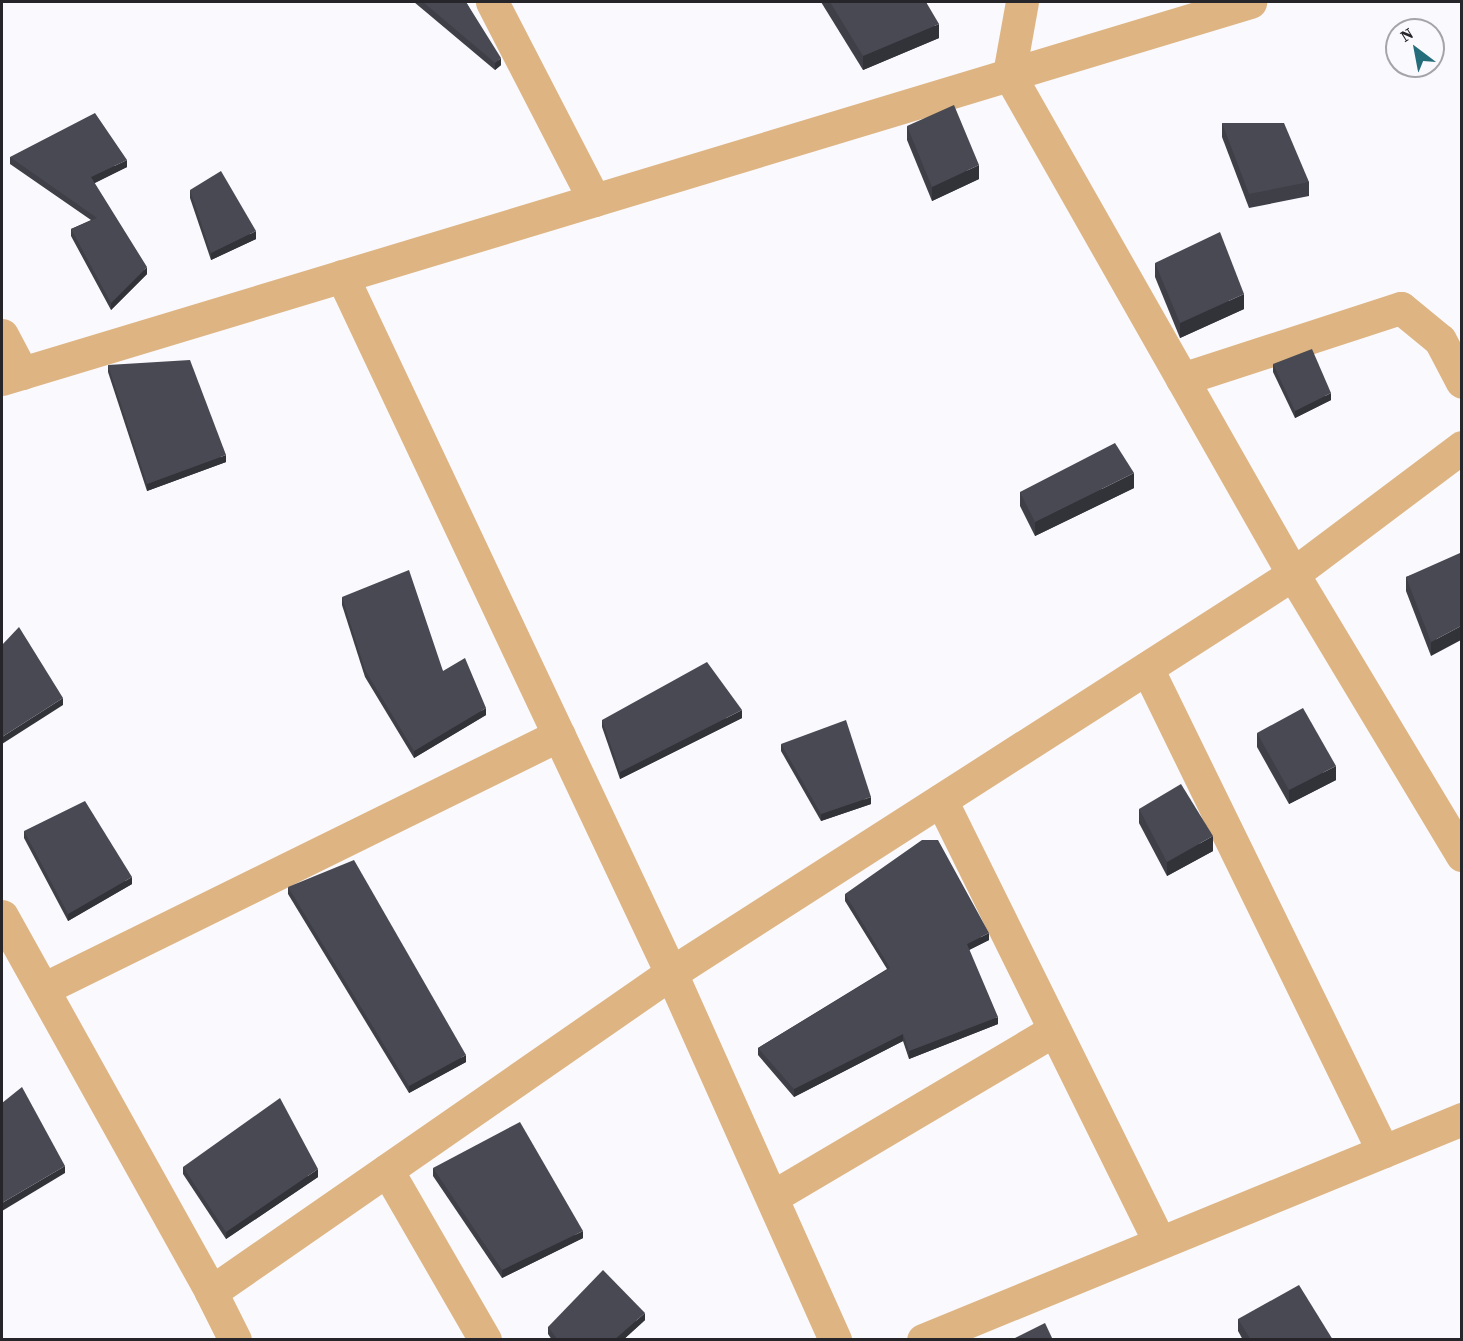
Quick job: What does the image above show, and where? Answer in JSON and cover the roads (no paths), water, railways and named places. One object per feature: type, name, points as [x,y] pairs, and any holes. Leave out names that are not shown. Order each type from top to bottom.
[{"type":"street","points":[[492,2],[594,200]]},
{"type":"street","points":[[1022,2],[1010,74],[1293,574],[1461,855]]},
{"type":"street","points":[[2,335],[12,376],[1250,2]]},
{"type":"street","points":[[342,276],[671,973],[835,1340]]},
{"type":"street","points":[[1182,379],[1401,308],[1440,340],[1461,382]]},
{"type":"street","points":[[210,1292],[671,973],[1293,574],[1461,447]]},
{"type":"street","points":[[1147,668],[1383,1151]]},
{"type":"street","points":[[43,989],[559,735]]},
{"type":"street","points":[[941,800],[1053,1031],[1159,1241]]},
{"type":"street","points":[[2,916],[235,1340]]},
{"type":"street","points":[[771,1197],[1053,1031]]},
{"type":"street","points":[[923,1340],[1159,1241],[1461,1119]]},
{"type":"street","points":[[387,1170],[486,1340]]}]
